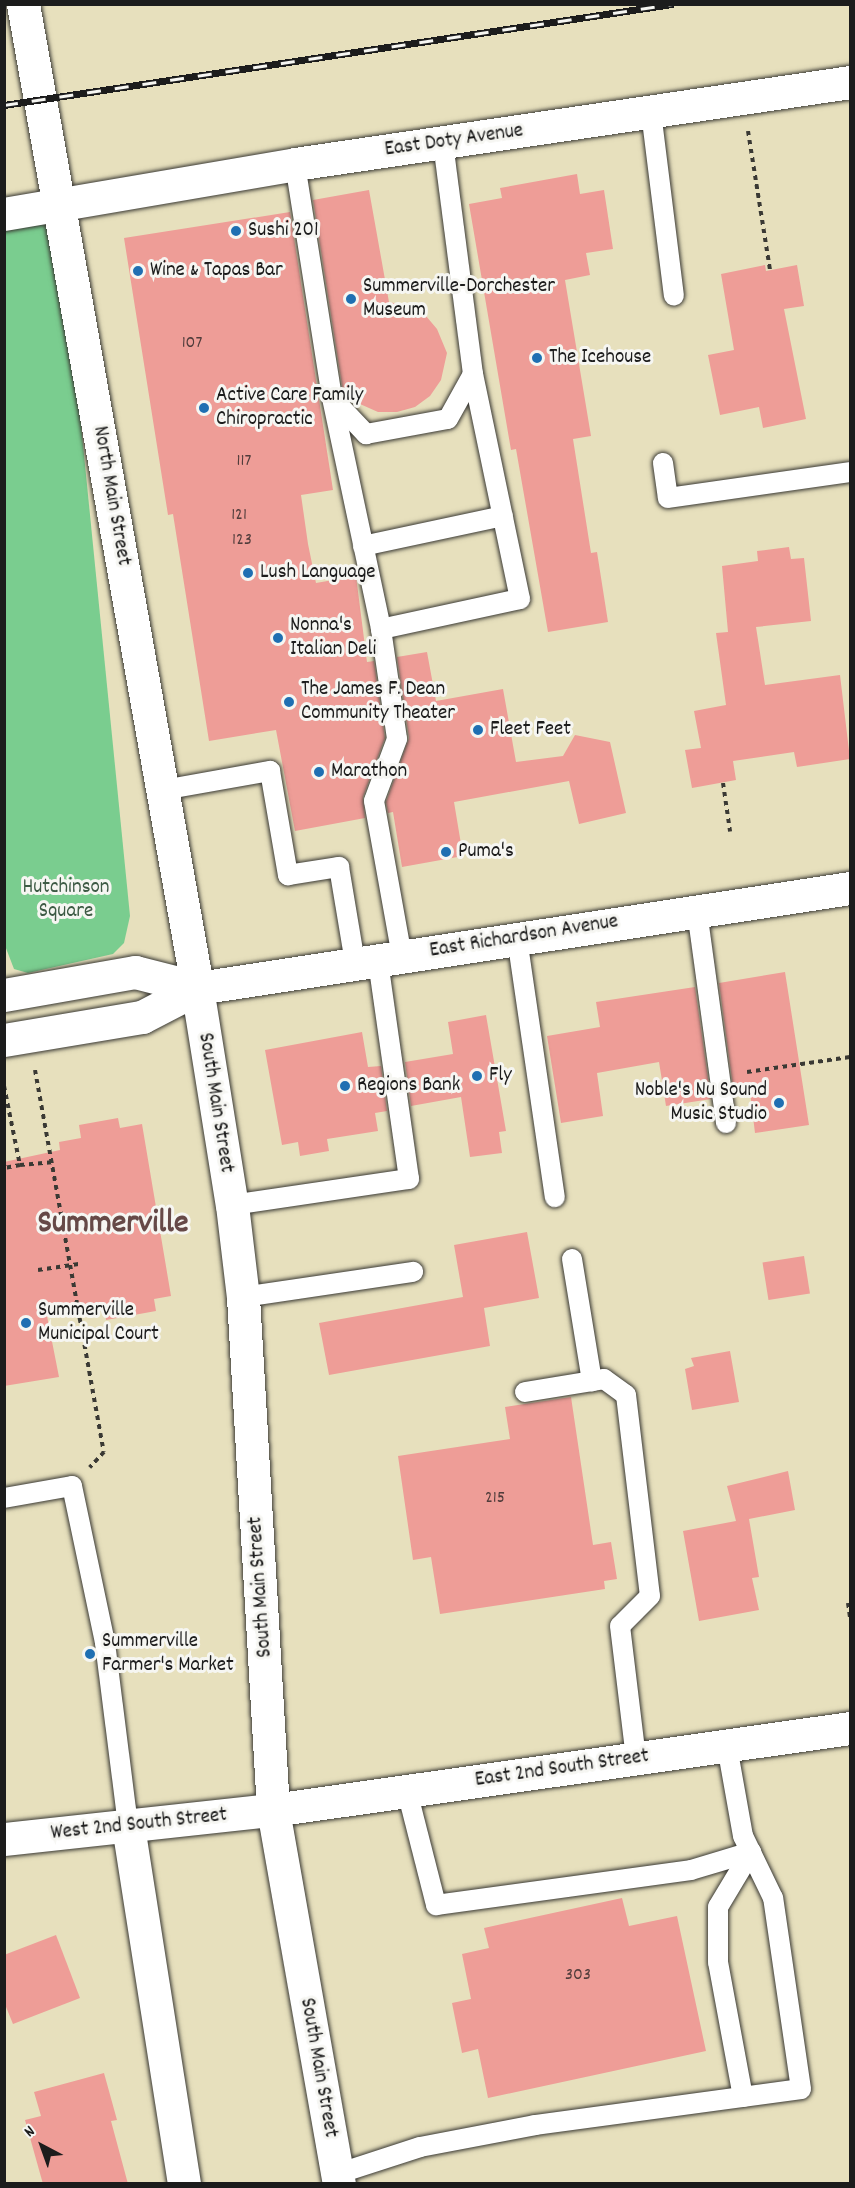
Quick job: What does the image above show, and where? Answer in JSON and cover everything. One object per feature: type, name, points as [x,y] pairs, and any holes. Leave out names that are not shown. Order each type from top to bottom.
[{"type":"street","name":"North Main Street","points":[[23,4],[198,988]]},
{"type":"street","name":"East Doty Avenue","points":[[4,214],[295,164],[850,81]]},
{"type":"street","name":"East Richardson Avenue","points":[[198,988],[850,888]]},
{"type":"street","points":[[4,995],[135,972],[198,988]]},
{"type":"street","points":[[16,1038],[142,1017],[198,988]]},
{"type":"street","name":"South Main Street","points":[[198,988],[232,1205],[243,1297],[273,1810],[338,2179]]},
{"type":"street","name":"East 2nd South Street","points":[[273,1810],[850,1728]]},
{"type":"street","name":"West 2nd South Street","points":[[4,1839],[273,1810]]},
{"type":"street","points":[[128,1826],[184,2184]]},
{"type":"lane","points":[[651,111],[674,296]]},
{"type":"lane","points":[[381,628],[520,599],[473,374],[443,142]]},
{"type":"lane","points":[[232,1205],[409,1179],[378,960],[374,801],[397,739],[381,628],[332,398],[295,164]]},
{"type":"lane","points":[[332,398],[366,434],[448,419],[473,374]]},
{"type":"lane","points":[[663,463],[668,498],[850,472]]},
{"type":"lane","points":[[363,546],[503,516]]},
{"type":"lane","points":[[163,790],[270,771],[288,875],[339,867],[378,960]]},
{"type":"lane","points":[[697,911],[726,1123]]},
{"type":"lane","points":[[517,938],[555,1197]]},
{"type":"lane","points":[[572,1259],[592,1381]]},
{"type":"lane","points":[[243,1297],[413,1272]]},
{"type":"lane","points":[[525,1392],[604,1379],[626,1395],[650,1596],[620,1626],[636,1759]]},
{"type":"lane","points":[[4,1498],[72,1486],[105,1643],[128,1826]]},
{"type":"lane","points":[[338,2179],[420,2147],[535,2126],[801,2089],[773,1898],[743,1836],[727,1746]]},
{"type":"lane","points":[[407,1791],[436,1905],[691,1870],[751,1852]]},
{"type":"lane","points":[[743,2097],[718,1962],[718,1907],[751,1852]]},
{"type":"path","points":[[743,98],[770,270]]},
{"type":"path","points":[[723,783],[730,831]]},
{"type":"path","points":[[16,1038],[52,1162],[104,1452],[72,1486]]},
{"type":"path","points":[[719,1076],[850,1057]]},
{"type":"path","points":[[4,1086],[20,1165]]},
{"type":"path","points":[[4,1168],[52,1162]]},
{"type":"path","points":[[38,1270],[79,1263]]},
{"type":"path","points":[[848,1602],[850,1617]]},
{"type":"green space","name":"Hutchinson Square","points":[[59,204],[130,916],[124,943],[113,954],[28,973],[14,969],[4,943],[4,214]]},
{"type":"building","name":"The Icehouse","points":[[577,174],[580,194],[604,190],[613,249],[586,253],[590,275],[565,280],[591,436],[573,439],[591,553],[597,552],[608,622],[548,632],[516,449],[511,450],[469,204],[502,198],[500,188]]},
{"type":"building","name":"Summerville-Dorchester Museum","points":[[369,190],[389,302],[411,307],[426,316],[437,329],[447,353],[441,380],[430,396],[415,407],[397,412],[378,412],[351,400],[343,392],[313,200]]},
{"type":"building","points":[[290,212],[333,490],[301,495],[308,544],[316,583],[356,576],[367,662],[374,661],[385,738],[363,797],[365,818],[295,831],[276,730],[209,741],[173,514],[168,515],[124,238]]},
{"type":"building","points":[[765,265],[766,271],[797,265],[804,306],[784,309],[806,419],[763,428],[759,407],[720,415],[708,355],[734,350],[721,274]]},
{"type":"building","points":[[789,547],[791,559],[804,558],[811,621],[756,627],[765,685],[840,675],[850,759],[797,767],[794,752],[733,761],[736,780],[692,788],[685,750],[701,748],[694,711],[726,705],[716,633],[728,632],[722,566],[758,561],[757,551]]},
{"type":"building","points":[[427,652],[436,701],[503,689],[516,762],[563,756],[575,735],[610,742],[626,813],[579,824],[569,781],[454,802],[463,856],[402,867],[393,812],[388,813],[386,802],[409,738],[397,657]]},
{"type":"building","points":[[785,972],[809,1125],[755,1133],[750,1092],[734,1095],[719,983]]},
{"type":"building","points":[[695,987],[711,1099],[666,1106],[659,1062],[597,1073],[603,1116],[561,1123],[547,1036],[600,1027],[596,1002]]},
{"type":"building","name":"Fly","points":[[486,1015],[506,1131],[499,1132],[502,1153],[470,1157],[461,1097],[411,1106],[405,1062],[453,1054],[448,1022]]},
{"type":"building","name":"Regions Bank","points":[[362,1032],[368,1067],[381,1066],[387,1111],[375,1113],[378,1131],[327,1139],[329,1151],[300,1156],[298,1142],[282,1145],[265,1050]]},
{"type":"building","points":[[118,1118],[120,1128],[142,1124],[171,1296],[154,1299],[156,1311],[106,1320],[104,1305],[47,1316],[59,1377],[4,1386],[4,1162],[60,1150],[59,1142],[81,1138],[79,1125]]},
{"type":"building","points":[[527,1232],[539,1298],[484,1308],[490,1346],[329,1375],[319,1323],[463,1297],[454,1245]]},
{"type":"building","points":[[804,1256],[810,1294],[768,1300],[763,1263]]},
{"type":"building","points":[[730,1351],[739,1402],[692,1410],[685,1369],[694,1366],[691,1358]]},
{"type":"building","points":[[571,1397],[593,1545],[611,1542],[617,1579],[604,1581],[605,1589],[440,1614],[431,1557],[413,1560],[398,1456],[510,1439],[505,1407]]},
{"type":"building","points":[[788,1471],[795,1510],[749,1519],[759,1577],[752,1578],[759,1610],[699,1621],[683,1531],[736,1521],[727,1486]]},
{"type":"building","points":[[622,1898],[629,1926],[677,1916],[706,2051],[488,2098],[478,2049],[462,2053],[452,2003],[471,1999],[462,1954],[489,1948],[484,1928]]},
{"type":"building","points":[[56,1935],[80,1998],[13,2024],[4,2002],[4,1955]]},
{"type":"building","points":[[104,2073],[117,2120],[111,2121],[128,2184],[43,2184],[25,2120],[41,2116],[34,2092]]},
{"type":"railway","points":[[4,105],[673,4]]},
{"type":"place","name":"Sushi 201","points":[[236,231]]},
{"type":"place","name":"Wine & Tapas Bar","points":[[138,271]]},
{"type":"place","name":"Summerville-Dorchester Museum","points":[[351,299]]},
{"type":"place","name":"The Icehouse","points":[[537,358]]},
{"type":"place","name":"Active Care Family Chiropractic","points":[[204,408]]},
{"type":"place","name":"Lush Language","points":[[248,573]]},
{"type":"place","name":"Nonna's Italian Deli","points":[[278,638]]},
{"type":"place","name":"The James F. Dean Community Theater","points":[[289,702]]},
{"type":"place","name":"Fleet Feet","points":[[478,730]]},
{"type":"place","name":"Marathon","points":[[319,772]]},
{"type":"place","name":"Puma's","points":[[446,852]]},
{"type":"place","name":"Fly","points":[[477,1076]]},
{"type":"place","name":"Regions Bank","points":[[345,1086]]},
{"type":"place","name":"Noble's Nu Sound Music Studio","points":[[779,1103]]},
{"type":"place","name":"Summerville Municipal Court","points":[[26,1323]]},
{"type":"place","name":"Summerville Farmer's Market","points":[[90,1654]]},
{"type":"district","name":"Summerville","points":[[113,1225]]}]
